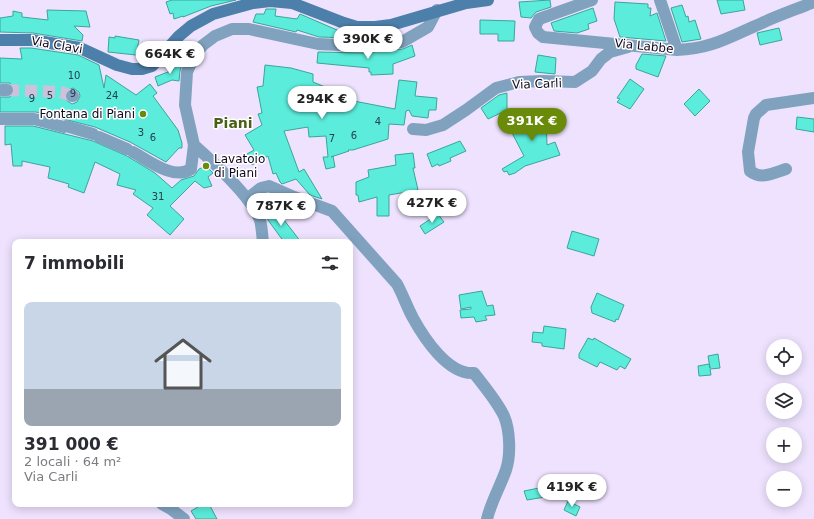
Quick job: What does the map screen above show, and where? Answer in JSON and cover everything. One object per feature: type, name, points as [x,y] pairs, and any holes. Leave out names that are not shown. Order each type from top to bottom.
[{"type":"main road","name":"Via Clavi","points":[[0,40],[32,40],[80,48],[116,65],[132,69],[142,69],[152,66],[179,36],[191,26],[213,14],[238,6],[270,1],[287,2],[357,27],[391,26],[437,10],[466,3],[488,0]]},
{"type":"street","name":"Via Labbe","points":[[592,0],[539,19],[535,27],[538,33],[543,37],[638,45],[677,50],[695,49],[717,44],[763,22],[814,2]]},
{"type":"street","points":[[660,0],[677,50]]},
{"type":"street","points":[[0,119],[34,119],[64,127],[66,126],[96,136],[134,152],[163,168],[176,173],[185,173],[191,169],[194,145],[185,105],[187,72],[194,56],[203,45],[215,36],[232,29],[249,29],[318,44],[361,46],[402,42],[428,27],[437,10]]},
{"type":"street","name":"Via Carli","points":[[413,129],[426,130],[443,125],[496,88],[519,82],[575,82],[592,71],[601,59],[610,52],[638,45]]},
{"type":"street","points":[[786,170],[760,177],[750,171],[747,157],[754,118],[766,105],[814,98]]},
{"type":"street","points":[[194,145],[218,167],[247,199],[259,219],[262,239]]},
{"type":"street","points":[[247,199],[261,188],[269,186],[332,211],[397,284],[412,317],[442,358],[450,366],[461,372],[474,373],[503,415],[506,424],[508,441],[509,457],[506,469],[487,519]]},
{"type":"street","points":[[167,507],[184,519]]},
{"type":"building","points":[[172,0],[236,0],[211,6],[174,19],[173,13],[170,14],[166,2]]},
{"type":"building","points":[[550,0],[551,7],[536,12],[531,18],[521,17],[519,2]]},
{"type":"building","points":[[717,0],[743,0],[745,10],[721,14]]},
{"type":"building","points":[[615,2],[648,4],[648,8],[651,8],[650,16],[657,13],[666,41],[620,37],[614,19]]},
{"type":"building","points":[[682,5],[686,17],[688,16],[689,22],[695,20],[701,39],[682,42],[671,8]]},
{"type":"building","points":[[593,8],[597,21],[588,24],[589,29],[577,33],[554,31],[551,23]]},
{"type":"building","points":[[266,9],[276,9],[275,16],[297,19],[300,14],[337,30],[355,34],[354,38],[319,37],[297,30],[296,32],[253,22],[256,14],[264,14]]},
{"type":"building","points":[[47,10],[86,11],[90,27],[74,26],[83,35],[82,41],[33,33],[0,32],[0,18],[13,16],[13,11],[22,13],[22,17],[48,20]]},
{"type":"building","points":[[480,20],[515,21],[514,41],[498,41],[498,34],[480,34]]},
{"type":"building","points":[[779,28],[782,40],[760,45],[757,33]]},
{"type":"building","points":[[115,36],[139,40],[136,55],[108,52],[109,37],[115,38]]},
{"type":"building","points":[[412,45],[415,56],[393,64],[393,74],[371,75],[369,68],[317,63],[318,52],[362,53],[403,49]]},
{"type":"building","points":[[20,48],[31,48],[78,55],[99,65],[104,88],[106,75],[136,95],[150,84],[157,93],[153,96],[178,130],[182,148],[179,148],[166,162],[130,142],[95,127],[36,112],[0,112],[0,97],[10,97],[14,90],[10,83],[0,83],[0,58],[22,59]],"holes":[[[73,88],[79,92],[80,96],[77,102],[72,104],[66,100],[65,96],[68,90]]]},
{"type":"building","points":[[642,54],[666,56],[658,77],[636,69],[636,65]]},
{"type":"building","points":[[538,55],[556,58],[555,74],[535,72]]},
{"type":"building","points":[[173,64],[182,64],[179,81],[172,80],[158,86],[155,77],[173,70]]},
{"type":"building","points":[[265,65],[291,68],[313,74],[313,82],[355,98],[354,101],[395,109],[399,80],[417,82],[415,96],[437,98],[436,110],[429,110],[428,118],[412,116],[409,110],[406,111],[404,125],[389,124],[388,139],[353,150],[348,150],[349,151],[333,156],[335,167],[326,169],[323,157],[328,157],[326,136],[309,137],[308,127],[284,131],[299,172],[304,169],[322,199],[310,195],[296,179],[282,184],[276,173],[273,174],[268,156],[252,165],[247,154],[254,150],[245,135],[262,125],[258,114],[262,113],[257,87],[263,86]]},
{"type":"building","points":[[630,79],[644,89],[630,109],[617,102],[620,99],[617,98]]},
{"type":"building","points":[[699,89],[710,101],[695,116],[684,104]]},
{"type":"building","points":[[507,93],[507,110],[488,119],[481,108],[499,95]]},
{"type":"building","points":[[546,112],[547,145],[555,142],[560,155],[525,166],[509,175],[507,171],[504,172],[502,169],[524,156],[511,131],[522,126],[521,113]]},
{"type":"building","points":[[797,117],[814,119],[814,132],[796,129]]},
{"type":"building","points":[[5,126],[33,126],[93,141],[127,156],[155,173],[172,188],[181,180],[194,176],[199,169],[206,166],[213,173],[208,177],[212,186],[204,188],[195,181],[170,206],[184,219],[170,235],[147,215],[153,208],[133,194],[136,190],[117,185],[120,174],[95,162],[84,193],[68,187],[69,184],[48,178],[50,167],[22,161],[22,166],[13,166],[11,144],[5,145]]},
{"type":"building","points":[[460,141],[466,151],[450,158],[451,161],[432,167],[427,154]]},
{"type":"building","points":[[413,153],[415,168],[413,168],[418,190],[389,195],[389,216],[377,216],[377,197],[359,202],[358,195],[356,195],[356,182],[369,177],[368,170],[396,165],[395,155]]},
{"type":"building","points":[[274,207],[299,239],[282,239],[265,214]]},
{"type":"building","points":[[438,214],[444,222],[425,234],[420,226]]},
{"type":"building","points":[[572,231],[599,239],[594,256],[567,248]]},
{"type":"building","points":[[482,291],[487,306],[493,305],[495,315],[485,316],[487,320],[476,322],[474,317],[461,318],[460,310],[471,309],[471,307],[461,309],[459,295]]},
{"type":"building","points":[[597,293],[624,305],[618,320],[616,319],[615,322],[592,313],[591,307]]},
{"type":"building","points":[[544,326],[566,329],[564,349],[542,346],[542,343],[532,342],[533,332],[543,333]]},
{"type":"building","points":[[588,338],[593,340],[594,338],[631,359],[625,369],[620,366],[617,370],[600,362],[597,367],[579,358],[579,354]]},
{"type":"building","points":[[718,354],[720,368],[710,369],[711,375],[699,376],[698,366],[709,364],[710,368],[708,356]]},
{"type":"building","points":[[544,487],[545,497],[527,500],[524,491]]},
{"type":"building","points":[[568,501],[580,507],[576,516],[564,510]]},
{"type":"building","points":[[198,507],[211,507],[217,519],[196,519],[191,511]]},
{"type":"tunnel","points":[[7,90],[61,92],[72,96]]},
{"type":"place","name":"Fontana di Piani","points":[[143,114]]},
{"type":"place","name":"Lavatoio di Piani","points":[[206,166]]},
{"type":"district","name":"Piani","points":[[233,123]]}]
